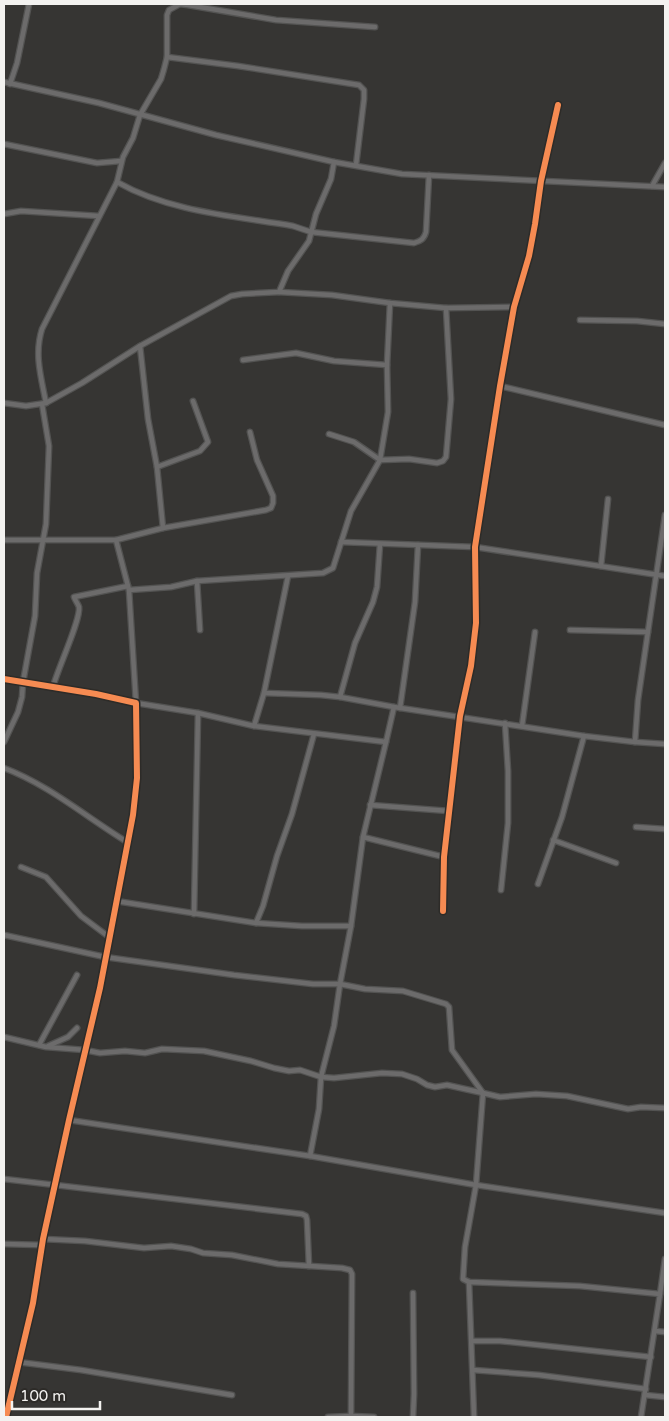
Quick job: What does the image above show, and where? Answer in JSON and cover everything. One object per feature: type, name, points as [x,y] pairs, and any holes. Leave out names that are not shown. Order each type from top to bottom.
[{"type":"street","points":[[10,84],[17,63],[29,4]]},
{"type":"street","points":[[4,742],[18,712],[22,697],[35,616],[37,573],[48,509],[49,446],[38,363],[38,341],[42,329],[117,182],[121,161],[133,138],[140,115],[161,79],[167,57],[167,15],[169,10],[180,4],[276,20],[375,27]]},
{"type":"street","points":[[167,57],[359,85],[364,90],[364,99],[356,165]]},
{"type":"street","points":[[4,82],[99,104],[216,135],[334,162],[402,174],[665,187]]},
{"type":"street","points":[[443,911],[444,858],[449,810],[460,716],[471,666],[476,623],[476,547],[514,307],[532,240],[541,181],[558,105]]},
{"type":"street","points":[[4,144],[97,163],[121,161]]},
{"type":"street","points":[[279,292],[288,271],[309,241],[316,214],[330,180],[334,162]]},
{"type":"street","points":[[652,186],[665,163]]},
{"type":"street","points":[[117,182],[132,190],[178,206],[293,226],[311,232],[420,242],[426,232],[429,174]]},
{"type":"street","points":[[4,214],[21,211],[99,216]]},
{"type":"street","points":[[4,404],[26,406],[44,403],[82,383],[140,346],[231,296],[279,292],[332,295],[446,308],[514,307]]},
{"type":"street","points":[[53,687],[57,671],[77,621],[79,608],[74,597],[129,588],[171,587],[196,582],[329,572],[333,568],[351,511],[380,460],[388,412],[387,365],[390,303]]},
{"type":"street","points":[[329,434],[354,442],[380,460],[409,459],[437,463],[443,461],[446,457],[451,400],[446,308]]},
{"type":"street","points":[[580,320],[637,321],[665,324]]},
{"type":"street","points":[[140,346],[148,419],[157,467],[163,528]]},
{"type":"street","points":[[243,360],[296,354],[334,361],[387,365]]},
{"type":"street","points":[[500,386],[665,425]]},
{"type":"street","points":[[157,467],[200,451],[208,442],[193,401]]},
{"type":"street","points":[[4,540],[116,540],[163,528],[271,508],[273,496],[257,460],[250,432]]},
{"type":"street","points":[[602,566],[608,498]]},
{"type":"street","points":[[635,742],[638,700],[665,515]]},
{"type":"street","points":[[6,1417],[105,957],[136,796],[136,704],[129,588],[116,540]]},
{"type":"street","points":[[341,542],[476,547],[665,576]]},
{"type":"street","points":[[340,697],[355,643],[373,602],[377,587],[380,544]]},
{"type":"street","points":[[400,708],[415,602],[418,545]]},
{"type":"street","points":[[254,726],[264,693],[288,576]]},
{"type":"street","points":[[196,582],[200,630]]},
{"type":"street","points":[[570,630],[648,632]]},
{"type":"street","points":[[522,726],[535,632]]},
{"type":"street","points":[[4,679],[136,704],[198,713],[254,726],[386,742]]},
{"type":"street","points":[[264,693],[321,694],[584,736],[665,744]]},
{"type":"street","points":[[310,1156],[319,1109],[321,1077],[334,1026],[351,926],[363,837],[394,707]]},
{"type":"street","points":[[194,914],[198,713]]},
{"type":"street","points":[[501,890],[508,823],[508,772],[505,723]]},
{"type":"street","points":[[256,923],[292,814],[314,734]]},
{"type":"street","points":[[538,884],[562,817],[584,736]]},
{"type":"street","points":[[4,768],[60,796],[105,829],[127,842]]},
{"type":"street","points":[[370,805],[449,810]]},
{"type":"street","points":[[636,827],[665,829]]},
{"type":"street","points":[[363,837],[444,858]]},
{"type":"street","points":[[553,840],[616,863]]},
{"type":"street","points":[[21,867],[46,877],[81,916],[109,937]]},
{"type":"street","points":[[116,901],[256,923],[302,926],[351,926]]},
{"type":"street","points":[[4,935],[105,957],[234,975],[313,984],[340,984],[365,989],[403,991],[446,1004],[449,1008],[452,1050],[483,1093],[476,1185],[465,1247],[463,1279],[469,1282],[580,1286],[660,1294]]},
{"type":"street","points":[[39,1045],[77,975]]},
{"type":"street","points":[[46,1047],[68,1037],[77,1028]]},
{"type":"street","points":[[4,1037],[46,1047],[107,1054],[125,1050],[145,1053],[162,1049],[204,1050],[274,1068],[289,1071],[300,1070],[321,1077],[334,1078],[376,1073],[402,1074],[435,1087],[447,1084],[500,1097],[536,1094],[567,1096],[628,1109],[641,1107],[665,1108]]},
{"type":"street","points":[[69,1120],[310,1156],[476,1185],[665,1213]]},
{"type":"street","points":[[4,1179],[55,1187],[174,1198],[302,1214],[306,1216],[307,1220],[309,1266]]},
{"type":"street","points":[[43,1239],[85,1241],[144,1248],[171,1246],[203,1253],[232,1255],[278,1264],[350,1270],[352,1274],[351,1416]]},
{"type":"street","points":[[4,1244],[42,1245]]},
{"type":"street","points":[[641,1417],[665,1259]]},
{"type":"street","points":[[469,1282],[474,1370],[474,1417]]},
{"type":"street","points":[[412,1293],[413,1417]]},
{"type":"street","points":[[655,1331],[665,1332]]},
{"type":"street","points":[[472,1341],[500,1341],[651,1357]]},
{"type":"street","points":[[18,1362],[81,1370],[232,1395]]},
{"type":"street","points":[[474,1370],[538,1375],[646,1389]]},
{"type":"street","points":[[645,1395],[665,1397]]},
{"type":"street","points":[[328,1417],[374,1417]]},
{"type":"cycle path","points":[[443,911],[444,857],[460,716],[471,666],[476,623],[475,547],[514,307],[529,256],[541,181],[558,105]]},
{"type":"cycle path","points":[[4,679],[96,694],[136,703],[137,778],[133,815],[100,988],[69,1120],[43,1239],[33,1303],[6,1417]]}]
